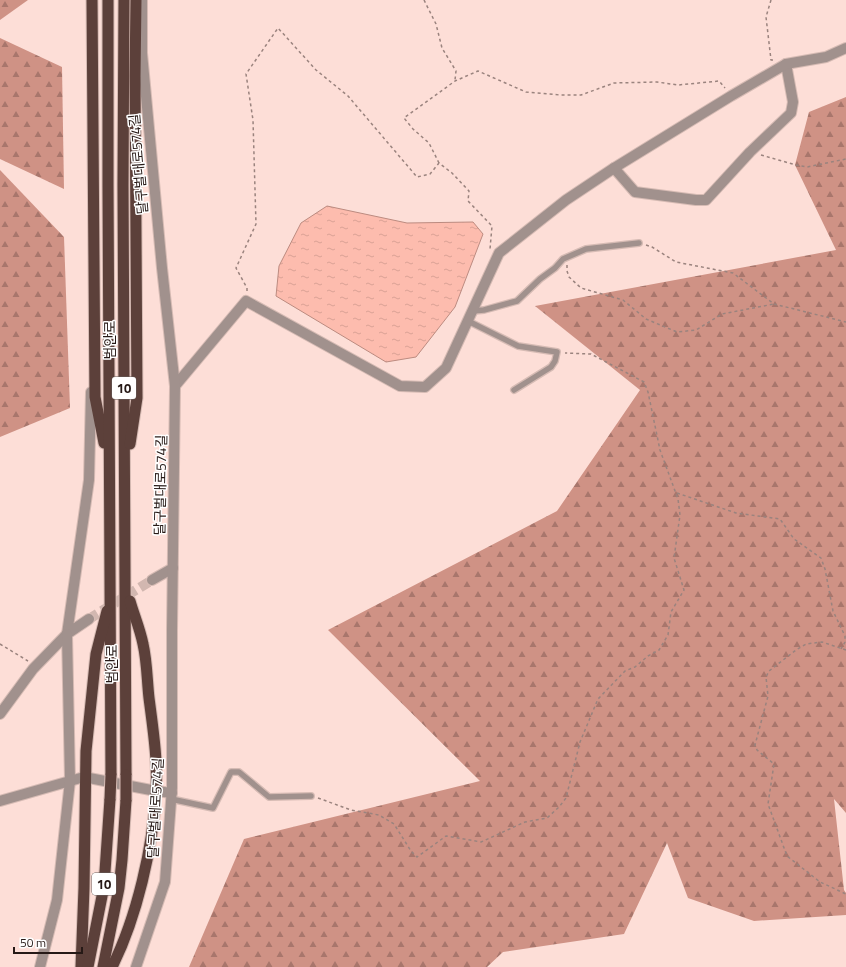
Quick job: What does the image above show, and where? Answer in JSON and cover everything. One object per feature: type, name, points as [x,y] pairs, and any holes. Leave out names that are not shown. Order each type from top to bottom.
[{"type":"highway","points":[[92,0],[95,397],[109,470]]},
{"type":"highway","name":"범안로","points":[[88,967],[104,886],[107,859],[111,775],[108,0]]},
{"type":"highway","name":"범안로","points":[[103,967],[119,888],[126,800],[123,193],[124,0]]},
{"type":"highway","points":[[125,474],[137,398],[135,84],[136,0]]},
{"type":"highway","points":[[112,967],[122,947],[138,896],[151,834],[156,791],[156,770],[143,644],[126,588]]},
{"type":"highway","points":[[81,967],[86,830],[84,777],[86,751],[96,654],[111,595]]},
{"type":"street","name":"달구벌대로574길","points":[[136,967],[165,882],[172,796],[175,386],[162,268],[142,53],[142,0]]},
{"type":"street","points":[[175,386],[246,301],[400,386],[426,387],[446,368],[499,253],[566,200],[614,168],[731,96],[786,64],[826,57],[846,48]]},
{"type":"street","points":[[614,168],[635,192],[706,200],[750,152],[791,113],[793,102],[786,64]]},
{"type":"street","points":[[40,967],[57,900],[70,781],[67,634],[89,480],[94,294]]},
{"type":"street","points":[[152,580],[173,568]]},
{"type":"street","points":[[0,714],[37,666],[67,634],[89,619]]},
{"type":"street","points":[[0,801],[84,777],[156,791],[172,796]]},
{"type":"lane","points":[[472,311],[484,310],[517,301],[540,279],[555,268],[563,259],[586,249],[639,243]]},
{"type":"lane","points":[[468,321],[518,346],[557,352],[555,361],[551,367],[514,390]]},
{"type":"lane","points":[[172,796],[213,808],[231,772],[239,772],[269,797],[311,796]]},
{"type":"path","points":[[424,0],[436,24],[442,48],[456,71],[455,81]]},
{"type":"path","points":[[771,0],[766,17],[771,60]]},
{"type":"path","points":[[246,301],[247,288],[236,268],[256,224],[253,120],[246,74],[278,28],[316,70],[348,96],[417,177],[430,174],[439,163]]},
{"type":"path","points":[[499,253],[490,249],[492,226],[468,201],[470,191],[452,173],[439,163],[429,143],[413,129],[404,118],[455,81],[478,71],[526,92],[581,95],[614,83],[657,82],[678,85],[719,81],[731,96]]},
{"type":"path","points":[[750,152],[807,167],[846,159]]},
{"type":"path","points":[[639,243],[652,247],[676,262],[733,273],[774,304],[846,322]]},
{"type":"path","points":[[563,259],[568,263],[567,271],[569,277],[582,288],[623,300],[646,319],[677,332],[696,330],[722,314],[774,304]]},
{"type":"path","points":[[311,796],[351,810],[379,815],[394,824],[411,852],[417,857],[446,836],[481,842],[525,822],[547,818],[566,798],[580,742],[598,699],[625,671],[658,650],[668,635],[671,612],[684,590],[674,558],[680,516],[676,494],[660,450],[648,392],[644,382],[591,354],[557,352]]},
{"type":"path","points":[[676,494],[736,514],[780,519],[794,539],[821,558],[825,569],[833,611],[845,636],[845,642],[841,649]]},
{"type":"path","points":[[846,650],[822,642],[806,644],[769,671],[766,677],[768,696],[755,745],[757,750],[774,764],[768,804],[787,856],[820,882],[846,894]]},
{"type":"path","points":[[0,644],[37,666]]},
{"type":"green space","points":[[0,0],[28,0],[0,20]]},
{"type":"green space","points":[[0,38],[62,67],[64,189],[0,159]]},
{"type":"green space","points":[[846,97],[846,813],[834,799],[844,890],[846,893],[846,915],[754,921],[688,898],[667,843],[624,934],[503,952],[487,967],[189,967],[244,839],[480,781],[328,630],[557,511],[640,390],[535,306],[836,250],[795,165],[809,112]]},
{"type":"green space","points":[[0,170],[64,237],[70,408],[0,437]]},
{"type":"water","points":[[327,206],[407,223],[473,222],[483,234],[455,307],[416,357],[386,362],[276,296],[279,266],[301,223]]},
{"type":"tunnel","points":[[89,619],[152,580]]}]
